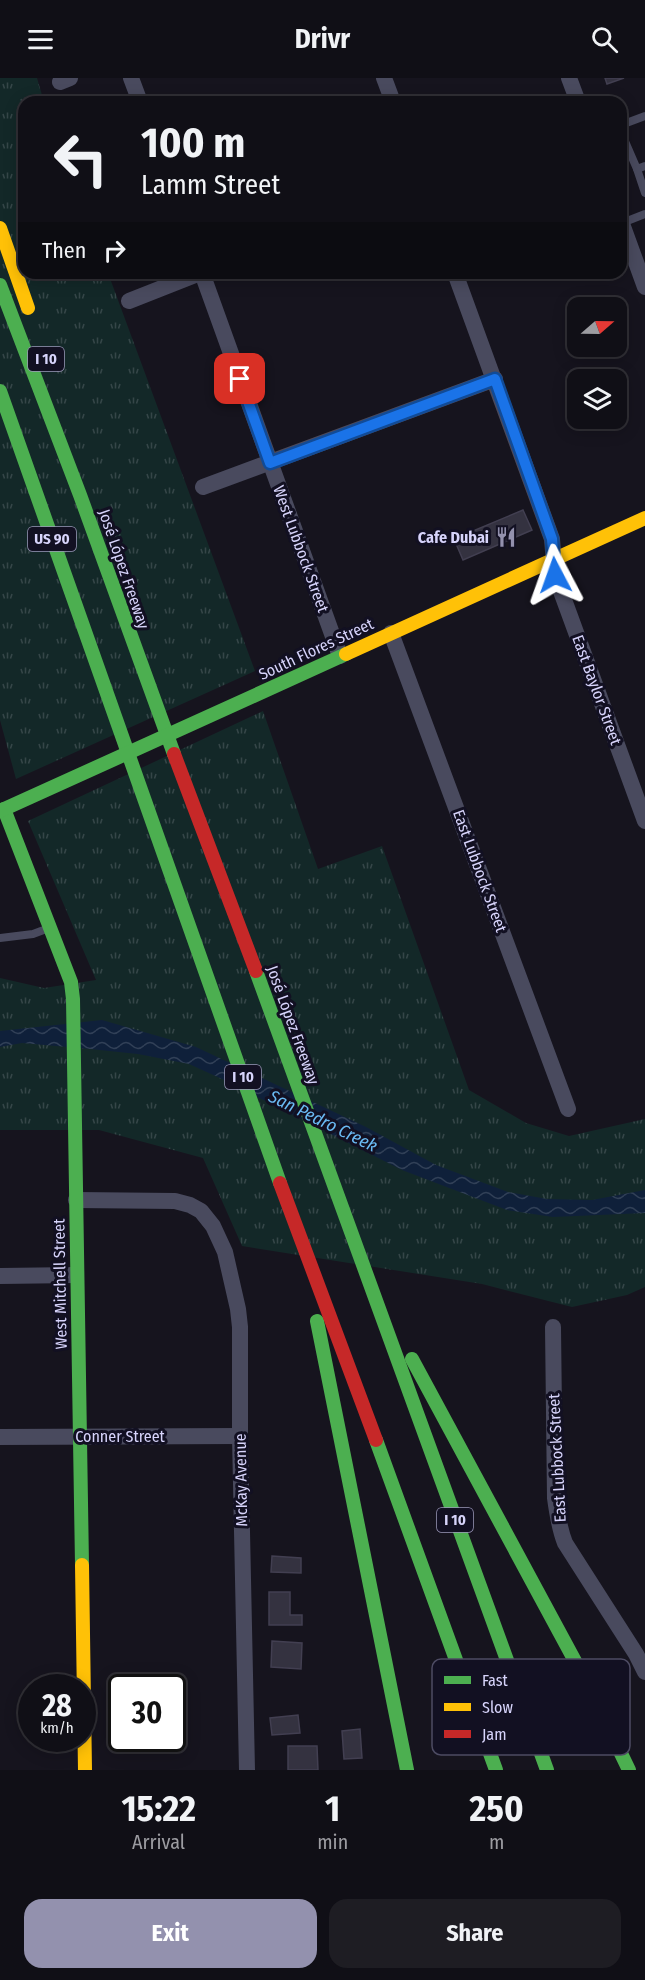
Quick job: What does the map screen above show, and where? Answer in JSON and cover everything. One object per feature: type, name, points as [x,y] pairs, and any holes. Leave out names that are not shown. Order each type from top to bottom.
[{"type":"main road","points":[[0,228],[32,319]]},
{"type":"main road","points":[[0,285],[80,495]]},
{"type":"main road","name":"I 10","points":[[52,383],[80,495]]},
{"type":"main road","name":"US 90","points":[[0,391],[103,686]]},
{"type":"main road","name":"José López Freeway","points":[[80,495],[144,675],[252,960],[507,1659]]},
{"type":"main road","name":"I 10","points":[[22,496],[103,686],[297,1227],[456,1659]]},
{"type":"main road","name":"South Flores Street","points":[[2,810],[645,518]]},
{"type":"main road","name":"West Mitchell Street","points":[[2,810],[50,928],[70,982],[73,999],[85,1770]]},
{"type":"main road","points":[[297,1227],[408,1770]]},
{"type":"main road","points":[[365,1270],[574,1659]]},
{"type":"main road","name":"I 10","points":[[491,1755],[496,1770]]},
{"type":"main road","name":"José López Freeway","points":[[542,1755],[547,1770]]},
{"type":"main road","points":[[622,1755],[629,1770]]},
{"type":"street","points":[[131,78],[138,96]]},
{"type":"street","points":[[384,78],[391,96]]},
{"type":"street","points":[[569,78],[576,96]]},
{"type":"street","points":[[627,238],[645,287]]},
{"type":"street","points":[[129,301],[186,279]]},
{"type":"street","name":"West Lubbock Street","points":[[203,279],[340,656]]},
{"type":"street","name":"East Baylor Street","points":[[457,279],[552,539],[555,575],[645,821]]},
{"type":"street","points":[[203,487],[495,379]]},
{"type":"street","name":"East Lubbock Street","points":[[391,633],[568,1109]]},
{"type":"street","name":"McKay Avenue","points":[[76,1200],[175,1201],[190,1205],[201,1211],[219,1237],[225,1252],[240,1327],[247,1770]]},
{"type":"street","points":[[0,1276],[76,1275]]},
{"type":"street","name":"East Lubbock Street","points":[[553,1327],[555,1498],[561,1533],[645,1672]]},
{"type":"street","name":"Conner Street","points":[[0,1437],[240,1436]]},
{"type":"lane","points":[[627,123],[645,116]]},
{"type":"lane","points":[[627,142],[641,167],[645,193]]},
{"type":"lane","points":[[627,220],[645,214]]},
{"type":"lane","points":[[0,938],[33,934],[50,928]]},
{"type":"green space","points":[[0,78],[37,78],[42,96],[18,96],[18,279],[110,279],[255,671],[16,779],[0,720]]},
{"type":"green space","points":[[263,711],[318,869],[382,846],[469,1090],[526,1123],[569,1136],[645,1119],[645,1287],[627,1295],[572,1307],[482,1284],[242,1246],[203,1158],[99,1130],[0,1130],[0,978],[44,988],[96,980],[28,821]]},
{"type":"water","name":"San Pedro Creek","points":[[102,1020],[196,1047],[366,1127],[436,1165],[508,1192],[547,1199],[592,1200],[645,1190],[645,1213],[553,1217],[507,1210],[402,1170],[189,1064],[138,1054],[90,1049],[22,1043],[0,1047],[0,1031]]},
{"type":"building","points":[[605,78],[624,78],[607,84]]},
{"type":"building","points":[[523,510],[532,530],[463,560],[454,539]]},
{"type":"building","points":[[272,1556],[301,1558],[301,1573],[271,1572]]},
{"type":"building","points":[[269,1592],[290,1592],[290,1615],[302,1615],[302,1625],[269,1625]]},
{"type":"building","points":[[272,1641],[302,1643],[301,1669],[271,1667]]},
{"type":"building","points":[[298,1715],[300,1733],[272,1735],[270,1718]]},
{"type":"building","points":[[360,1729],[362,1758],[344,1759],[342,1731]]},
{"type":"building","points":[[288,1746],[317,1746],[318,1770],[288,1770]]},
{"type":"traffic: fast","points":[[0,285],[80,495],[174,754]]},
{"type":"traffic: fast","points":[[0,391],[280,1183]]},
{"type":"traffic: fast","points":[[0,811],[346,654]]},
{"type":"traffic: fast","points":[[4,809],[71,982],[73,999],[82,1565]]},
{"type":"traffic: fast","points":[[256,971],[507,1659]]},
{"type":"traffic: fast","points":[[317,1321],[407,1770]]},
{"type":"traffic: fast","points":[[412,1359],[574,1659]]},
{"type":"traffic: fast","points":[[376,1440],[456,1659]]},
{"type":"traffic: fast","points":[[491,1755],[496,1770]]},
{"type":"traffic: fast","points":[[542,1755],[547,1770]]},
{"type":"traffic: fast","points":[[622,1755],[629,1770]]},
{"type":"traffic: slow","points":[[0,228],[28,308]]},
{"type":"traffic: slow","points":[[346,654],[645,518]]},
{"type":"traffic: slow","points":[[82,1565],[85,1770]]},
{"type":"traffic: jam","points":[[174,754],[256,971]]},
{"type":"traffic: jam","points":[[280,1183],[376,1440]]},
{"type":"place","name":"Cafe Dubai","points":[[506,537]]},
{"type":"route","points":[[240,379],[270,463],[495,379],[552,539],[555,575]]}]
